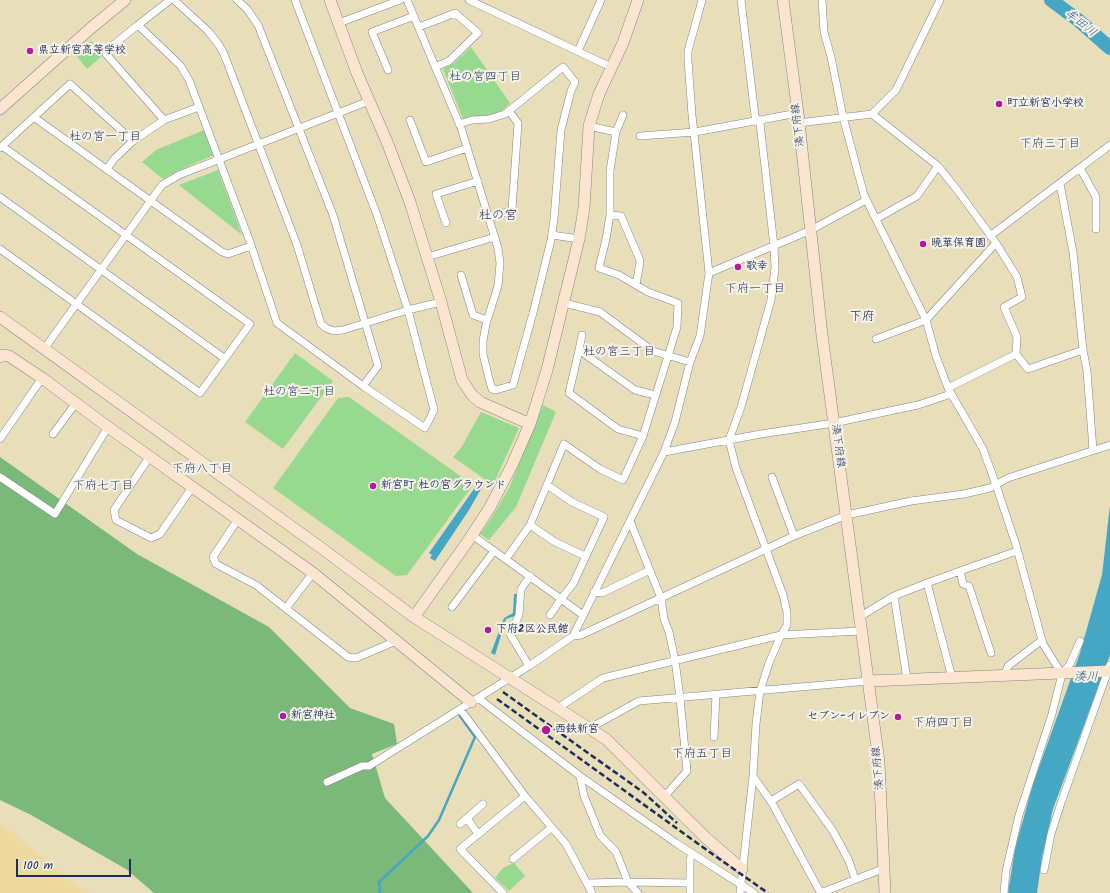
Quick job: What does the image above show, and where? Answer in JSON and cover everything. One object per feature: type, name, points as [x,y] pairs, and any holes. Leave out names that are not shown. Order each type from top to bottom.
[{"type":"street","points":[[0,109],[91,28],[125,0]]},
{"type":"street","points":[[164,120],[106,54],[108,49],[170,0]]},
{"type":"street","points":[[174,0],[208,31],[219,45],[229,66],[297,245],[320,324],[334,331],[343,330],[440,302]]},
{"type":"street","points":[[237,0],[247,9],[258,24],[333,215],[378,366],[363,386]]},
{"type":"street","points":[[138,25],[180,66],[189,80],[251,246],[277,323],[363,386],[425,428],[434,410],[408,310],[377,216],[295,0]]},
{"type":"street","points":[[330,0],[357,73],[387,142],[410,202],[440,302],[458,370],[467,389],[485,405],[530,424]]},
{"type":"street","points":[[339,23],[400,0]]},
{"type":"street","points":[[407,0],[459,124],[498,248],[500,263],[498,286],[487,320],[483,341],[483,354],[492,389],[496,390],[513,385],[533,313],[552,235],[562,130],[571,91],[575,82],[563,67],[505,114],[489,119],[472,120],[459,124]]},
{"type":"street","points":[[469,0],[611,67]]},
{"type":"street","points":[[578,51],[601,0]]},
{"type":"street","points":[[414,617],[472,535],[497,495],[530,424],[547,370],[579,239],[584,208],[589,126],[599,94],[623,43],[638,0]]},
{"type":"street","points":[[573,636],[664,452],[675,422],[690,362],[700,336],[709,273],[688,68],[688,51],[702,0]]},
{"type":"street","points":[[740,893],[753,776],[756,724],[760,690],[781,635],[787,625],[787,612],[783,595],[765,550],[736,468],[729,440],[741,407],[771,300],[775,268],[774,246],[760,124],[755,116],[741,0]]},
{"type":"street","name":"湊下府線","points":[[783,0],[834,423],[861,616],[861,630],[879,762],[886,893]]},
{"type":"street","points":[[822,0],[824,32],[831,57],[843,117],[866,200],[926,320],[936,356],[950,391],[983,449],[1017,551],[1043,644],[1062,674]]},
{"type":"street","points":[[640,136],[695,132],[758,120],[843,117],[872,114],[896,90],[940,0]]},
{"type":"street","points":[[419,27],[455,13],[478,33],[449,61],[435,67]]},
{"type":"street","points":[[388,70],[372,32],[414,16]]},
{"type":"street","points":[[0,249],[200,393],[250,324],[1,147],[35,118],[70,84],[133,141]]},
{"type":"street","points":[[44,349],[162,185],[179,175],[369,101]]},
{"type":"street","points":[[107,168],[114,159],[133,141],[164,120],[199,107]]},
{"type":"street","points":[[489,218],[512,210],[518,123],[509,111]]},
{"type":"street","points":[[872,114],[938,166],[996,243],[1017,277],[1022,297],[1004,307],[1017,337],[1016,354],[1028,369],[1083,350]]},
{"type":"street","points":[[506,559],[530,525],[564,444],[600,468],[623,480],[643,436],[677,327],[678,303],[648,292],[619,275],[599,268],[610,215],[610,171],[616,132],[623,115]]},
{"type":"street","points":[[35,118],[107,168],[222,252],[228,254],[251,246]]},
{"type":"street","points":[[410,120],[426,162],[467,148]]},
{"type":"street","points":[[589,126],[616,132]]},
{"type":"street","points":[[990,236],[1110,145]]},
{"type":"street","points":[[876,219],[917,196],[938,166]]},
{"type":"street","points":[[1080,168],[1096,197],[1096,229]]},
{"type":"street","points":[[446,223],[436,194],[478,182]]},
{"type":"street","points":[[1060,184],[1073,252],[1083,350],[1087,371],[1093,450]]},
{"type":"street","points":[[0,197],[224,358]]},
{"type":"street","points":[[709,273],[811,230],[866,200]]},
{"type":"street","points":[[610,215],[621,216],[639,258],[640,262],[636,285]]},
{"type":"street","points":[[552,235],[579,239]]},
{"type":"street","points":[[427,257],[495,237]]},
{"type":"street","points":[[876,339],[926,320],[996,243]]},
{"type":"street","points":[[461,275],[474,315],[487,320]]},
{"type":"street","points":[[564,303],[600,312],[654,351],[690,362]]},
{"type":"street","points":[[0,317],[324,550],[414,617],[606,739],[706,838],[742,869]]},
{"type":"street","points":[[582,335],[569,393],[618,430],[643,436]]},
{"type":"street","points":[[579,350],[635,390],[655,395]]},
{"type":"street","points":[[664,452],[834,423],[918,405],[950,391],[1016,354]]},
{"type":"street","points":[[0,356],[9,356],[42,378],[108,427],[193,486],[313,573],[396,641],[474,700],[693,854],[754,893]]},
{"type":"street","points":[[0,439],[42,378]]},
{"type":"street","points":[[53,434],[76,403]]},
{"type":"street","points":[[0,477],[55,514],[108,427]]},
{"type":"street","points":[[328,782],[362,766],[368,766],[511,678],[573,636],[581,635],[794,536],[847,515],[911,501],[964,494],[996,485],[1008,478],[1110,445]]},
{"type":"street","points":[[150,456],[114,510],[116,520],[151,538],[160,534],[193,486]]},
{"type":"street","points":[[772,477],[794,536]]},
{"type":"street","points":[[547,485],[572,502],[604,517],[573,584],[550,615]]},
{"type":"street","points":[[238,519],[212,557],[216,564],[256,585],[348,657],[356,658],[396,641]]},
{"type":"street","points":[[630,521],[661,598],[664,619],[669,632],[675,660],[680,698],[687,771],[664,797]]},
{"type":"street","points":[[530,525],[555,542],[586,556]]},
{"type":"street","points":[[472,535],[583,615]]},
{"type":"street","points":[[452,607],[494,551]]},
{"type":"street","points":[[861,616],[894,596],[960,570],[1017,551]]},
{"type":"street","points":[[594,592],[602,593],[650,570]]},
{"type":"street","points":[[960,570],[963,584],[969,586],[991,653]]},
{"type":"street","points":[[286,608],[313,573]]},
{"type":"street","points":[[529,666],[510,634],[518,615],[521,589],[530,576]]},
{"type":"street","points":[[927,583],[952,678]]},
{"type":"street","points":[[894,596],[907,679]]},
{"type":"street","points":[[558,708],[603,678],[781,635],[861,630]]},
{"type":"street","points":[[1004,676],[1008,666],[1042,640]]},
{"type":"street","points":[[1004,893],[1006,872],[1019,815],[1052,714],[1062,674],[1070,664],[1080,641]]},
{"type":"street","points":[[590,728],[639,701],[869,681],[1062,674],[1109,669],[1051,834],[1044,870]]},
{"type":"street","points":[[714,737],[716,694]]},
{"type":"street","points":[[460,709],[525,796],[566,844],[592,893]]},
{"type":"street","points":[[580,776],[584,796],[600,835],[616,852],[628,882],[638,893]]},
{"type":"street","points":[[753,776],[771,801],[819,890],[823,892],[885,868]]},
{"type":"street","points":[[771,801],[798,784],[833,831],[855,879]]},
{"type":"street","points":[[503,893],[460,849],[525,796]]},
{"type":"street","points":[[460,824],[484,804]]},
{"type":"street","points":[[467,818],[478,834]]},
{"type":"street","points":[[513,859],[551,828]]},
{"type":"street","points":[[690,893],[690,859],[693,854]]},
{"type":"street","points":[[587,883],[628,882],[690,884]]},
{"type":"green space","points":[[91,41],[103,55],[87,69],[75,54]]},
{"type":"green space","points":[[471,47],[510,103],[503,110],[488,116],[471,116],[463,119],[443,69],[454,63]]},
{"type":"green space","points":[[204,130],[214,155],[163,179],[142,162],[156,150]]},
{"type":"green space","points":[[218,170],[242,235],[179,185]]},
{"type":"green space","points":[[295,353],[333,381],[283,449],[245,422]]},
{"type":"green space","name":"新宮町 杜の宮グラウンド","points":[[349,397],[473,485],[407,575],[396,576],[273,488],[338,398]]},
{"type":"green space","points":[[543,405],[556,412],[516,507],[489,540],[480,534],[491,519],[509,488]]},
{"type":"green space","points":[[481,412],[519,428],[493,485],[453,457],[461,448]]},
{"type":"green space","points":[[0,457],[137,554],[269,627],[350,708],[394,724],[397,744],[372,754],[385,798],[473,893],[154,893],[126,869],[31,815],[0,800]]},
{"type":"green space","points":[[514,863],[525,876],[509,891],[495,878],[503,868]]},
{"type":"sand","points":[[0,822],[66,878],[90,893],[0,893]]},
{"type":"water","points":[[476,486],[481,489],[435,561],[430,558],[432,555],[429,553]]},
{"type":"water","name":"湊川","points":[[1110,505],[1110,655],[1053,809],[1042,857],[1037,893],[1008,893],[1015,849],[1033,784],[1080,653],[1102,575]]},
{"type":"water","points":[[514,594],[517,594],[515,616],[506,619],[495,655],[491,653],[504,618],[513,613]]},
{"type":"waterway","name":"牟田川","points":[[1051,0],[1078,20],[1110,48]]},
{"type":"waterway","points":[[380,893],[379,882],[428,836],[439,820],[475,737],[460,716]]},
{"type":"railway","points":[[503,692],[644,793],[677,823]]},
{"type":"railway","points":[[497,699],[768,893]]},
{"type":"place","name":"県立新宮高等学校","points":[[30,51]]},
{"type":"place","name":"町立新宮小学校","points":[[999,104]]},
{"type":"place","name":"暁華保育園","points":[[923,244]]},
{"type":"place","name":"歌幸","points":[[738,267]]},
{"type":"place","name":"新宮町 杜の宮グラウンド","points":[[373,486]]},
{"type":"place","name":"下府2区公民館","points":[[488,630]]},
{"type":"place","name":"新宮神社","points":[[283,716]]},
{"type":"place","name":"セブン-イレブン","points":[[898,717]]},
{"type":"place","name":"西鉄新宮","points":[[546,730]]},
{"type":"district","name":"杜の宮四丁目","points":[[485,78]]},
{"type":"district","name":"杜の宮一丁目","points":[[105,138]]},
{"type":"district","name":"下府三丁目","points":[[1050,145]]},
{"type":"district","name":"杜の宮","points":[[498,217]]},
{"type":"district","name":"下府一丁目","points":[[755,290]]},
{"type":"district","name":"下府","points":[[862,318]]},
{"type":"district","name":"杜の宮三丁目","points":[[619,353]]},
{"type":"district","name":"杜の宮二丁目","points":[[299,393]]},
{"type":"district","name":"下府八丁目","points":[[202,470]]},
{"type":"district","name":"下府七丁目","points":[[103,487]]},
{"type":"district","name":"下府四丁目","points":[[943,724]]},
{"type":"district","name":"下府五丁目","points":[[702,755]]}]
